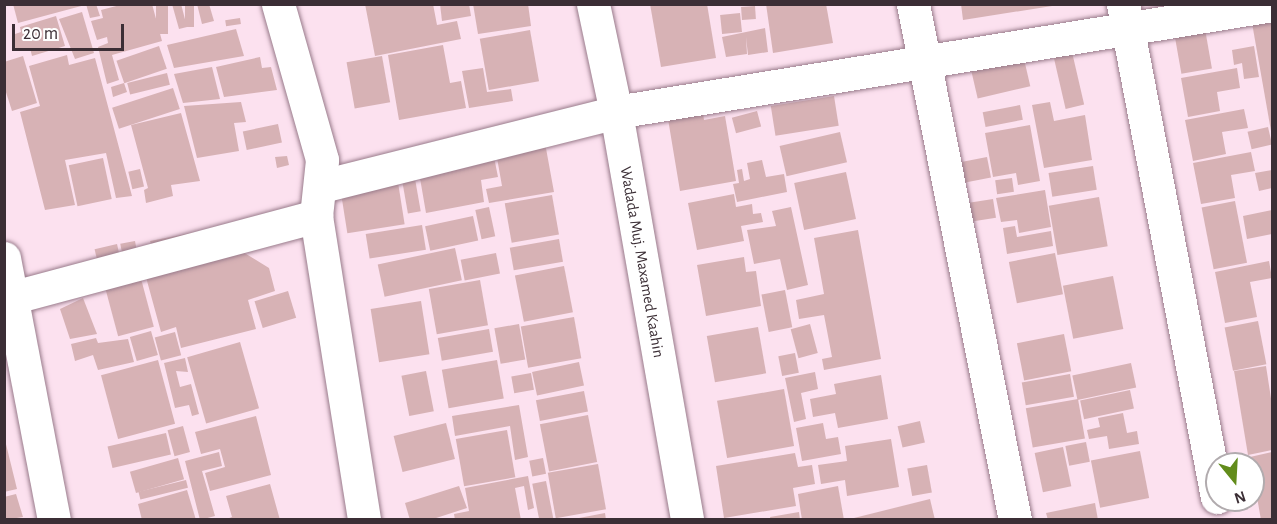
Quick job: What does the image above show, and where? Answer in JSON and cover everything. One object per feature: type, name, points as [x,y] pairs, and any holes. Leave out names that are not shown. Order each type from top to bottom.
[{"type":"street","points":[[278,4],[322,160],[319,201],[364,519]]},
{"type":"street","name":"Wadada Muj. Maxamed Kaahin","points":[[593,4],[616,112],[687,519]]},
{"type":"street","points":[[913,4],[922,62],[1015,519]]},
{"type":"street","points":[[14,297],[319,201],[616,112],[922,62],[1126,17],[1272,5]]},
{"type":"street","points":[[1126,17],[1208,452]]},
{"type":"street","points":[[4,258],[14,297],[54,519]]},
{"type":"building","points":[[13,4],[85,4],[85,5],[18,23]]},
{"type":"building","points":[[86,4],[96,4],[100,16],[90,18]]},
{"type":"building","points":[[124,4],[152,4],[162,41],[112,55],[119,80],[107,84],[98,47],[108,43],[107,37],[97,40],[91,21],[103,18],[101,10]]},
{"type":"building","points":[[156,4],[168,4],[168,34],[156,34]]},
{"type":"building","points":[[172,4],[181,4],[187,27],[179,29]]},
{"type":"building","points":[[185,4],[194,4],[194,27],[185,27]]},
{"type":"building","points":[[197,4],[209,4],[214,21],[202,24]]},
{"type":"building","points":[[365,4],[433,4],[437,25],[457,21],[461,39],[375,56]]},
{"type":"building","points":[[440,4],[469,4],[471,16],[442,21]]},
{"type":"building","points":[[473,4],[528,4],[531,26],[478,34]]},
{"type":"building","points":[[650,4],[707,4],[716,58],[661,67]]},
{"type":"building","points":[[766,4],[826,4],[833,43],[773,53]]},
{"type":"building","points":[[961,4],[1052,4],[1052,6],[963,20]]},
{"type":"building","points":[[755,6],[756,19],[742,20],[741,7]]},
{"type":"building","points":[[82,12],[94,53],[75,59],[59,19]]},
{"type":"building","points":[[740,13],[742,32],[722,34],[720,15]]},
{"type":"building","points":[[56,16],[65,46],[32,56],[30,48],[16,51],[12,35],[21,32],[20,27]]},
{"type":"building","points":[[240,18],[241,24],[226,26],[225,20]]},
{"type":"building","points":[[1272,19],[1272,131],[1271,131],[1252,23]]},
{"type":"building","points":[[765,28],[768,52],[748,55],[746,37],[747,54],[726,57],[722,37]]},
{"type":"building","points":[[236,29],[244,56],[174,68],[167,45]]},
{"type":"building","points":[[1205,29],[1212,68],[1181,74],[1174,34]]},
{"type":"building","points":[[530,30],[539,81],[489,90],[480,39]]},
{"type":"building","points":[[443,45],[450,83],[461,81],[466,108],[399,120],[388,55]]},
{"type":"building","points":[[159,46],[167,69],[124,83],[116,61]]},
{"type":"building","points":[[1254,46],[1259,77],[1244,79],[1242,63],[1234,65],[1232,50]]},
{"type":"building","points":[[1072,52],[1084,105],[1066,109],[1053,56]]},
{"type":"building","points":[[67,55],[69,65],[95,58],[132,196],[116,198],[106,153],[65,160],[75,205],[45,210],[20,112],[40,106],[29,66]]},
{"type":"building","points":[[23,56],[37,103],[12,111],[4,86],[4,62]]},
{"type":"building","points":[[382,56],[390,102],[355,109],[347,62]]},
{"type":"building","points":[[260,57],[262,68],[271,67],[277,90],[224,97],[216,67]]},
{"type":"building","points":[[1024,59],[1030,86],[978,98],[971,71]]},
{"type":"building","points":[[212,67],[220,99],[183,103],[174,74]]},
{"type":"building","points":[[483,68],[487,92],[511,89],[513,101],[469,108],[462,71]]},
{"type":"building","points":[[1237,68],[1240,88],[1217,92],[1220,111],[1188,117],[1181,78]]},
{"type":"building","points":[[167,73],[170,85],[130,95],[127,83]]},
{"type":"building","points":[[124,83],[127,92],[113,97],[111,87]]},
{"type":"building","points":[[173,88],[180,109],[119,129],[112,108]]},
{"type":"building","points":[[834,96],[839,126],[775,136],[771,106]]},
{"type":"building","points":[[241,102],[246,122],[234,123],[239,151],[197,158],[184,106]]},
{"type":"building","points":[[1050,102],[1054,121],[1085,115],[1092,160],[1044,168],[1032,105]]},
{"type":"building","points":[[1020,105],[1023,120],[986,127],[983,112]]},
{"type":"building","points":[[702,107],[704,120],[725,116],[736,181],[680,191],[667,113]]},
{"type":"building","points":[[1244,109],[1248,128],[1222,132],[1226,154],[1193,161],[1185,120]]},
{"type":"building","points":[[757,111],[761,126],[736,133],[732,118]]},
{"type":"building","points":[[181,113],[200,181],[171,185],[173,196],[146,203],[144,190],[148,188],[131,125]]},
{"type":"building","points":[[278,124],[282,143],[247,150],[243,131]]},
{"type":"building","points":[[1030,125],[1040,181],[1018,185],[1016,173],[993,177],[985,133]]},
{"type":"building","points":[[1268,127],[1272,145],[1252,149],[1248,132]]},
{"type":"building","points":[[543,132],[554,192],[489,203],[486,189],[502,186],[494,141]]},
{"type":"building","points":[[840,132],[847,162],[787,176],[780,146]]},
{"type":"building","points":[[491,142],[498,177],[481,180],[484,202],[426,213],[416,155]]},
{"type":"building","points":[[1251,152],[1255,171],[1231,175],[1235,198],[1201,204],[1193,163]]},
{"type":"building","points":[[287,156],[289,165],[277,168],[275,157]]},
{"type":"building","points":[[411,156],[421,211],[408,213],[398,158]]},
{"type":"building","points":[[394,157],[405,224],[347,233],[337,166]]},
{"type":"building","points":[[987,157],[991,178],[962,183],[958,163]]},
{"type":"building","points":[[103,158],[112,199],[77,206],[69,165]]},
{"type":"building","points":[[762,160],[766,177],[784,174],[787,192],[737,202],[733,184],[739,183],[737,170],[742,169],[744,181],[750,179],[747,163]]},
{"type":"building","points":[[1093,166],[1097,190],[1052,197],[1049,173]]},
{"type":"building","points":[[140,169],[144,187],[132,189],[128,172]]},
{"type":"building","points":[[1272,170],[1272,188],[1259,191],[1255,173]]},
{"type":"building","points":[[846,172],[856,219],[804,230],[794,183]]},
{"type":"building","points":[[1012,178],[1014,192],[997,194],[995,180]]},
{"type":"building","points":[[1045,190],[1051,227],[1019,233],[1017,220],[1001,222],[996,198]]},
{"type":"building","points":[[734,194],[736,207],[752,204],[753,214],[761,213],[763,222],[741,226],[744,241],[697,250],[688,203]]},
{"type":"building","points":[[552,195],[559,234],[512,243],[505,203]]},
{"type":"building","points":[[1099,197],[1108,246],[1057,255],[1049,206]]},
{"type":"building","points":[[993,199],[996,218],[967,222],[964,204]]},
{"type":"building","points":[[1235,201],[1247,263],[1214,269],[1202,207]]},
{"type":"building","points":[[489,207],[495,236],[482,239],[475,210]]},
{"type":"building","points":[[791,207],[808,285],[787,290],[780,259],[754,264],[747,230],[776,226],[772,211]]},
{"type":"building","points":[[1272,210],[1272,234],[1247,239],[1243,216]]},
{"type":"building","points":[[473,216],[478,240],[430,251],[425,226]]},
{"type":"building","points":[[422,225],[426,250],[370,259],[366,234]]},
{"type":"building","points":[[1015,226],[1017,237],[1051,231],[1053,246],[1007,254],[1003,228]]},
{"type":"building","points":[[207,230],[269,268],[275,291],[248,300],[256,329],[181,348],[176,327],[161,332],[141,259],[155,257],[150,241]]},
{"type":"building","points":[[858,230],[881,359],[824,370],[822,359],[832,357],[824,315],[799,319],[796,300],[824,294],[814,238]]},
{"type":"building","points":[[559,239],[563,262],[514,270],[510,248]]},
{"type":"building","points":[[135,241],[138,257],[123,260],[120,244]]},
{"type":"building","points":[[117,244],[121,262],[99,267],[95,249]]},
{"type":"building","points":[[455,248],[462,280],[385,297],[378,264]]},
{"type":"building","points":[[496,253],[500,274],[465,280],[461,260]]},
{"type":"building","points":[[1055,253],[1063,294],[1017,303],[1009,262]]},
{"type":"building","points":[[744,257],[746,272],[756,271],[761,306],[706,316],[697,265]]},
{"type":"building","points":[[136,260],[154,327],[118,336],[100,270]]},
{"type":"building","points":[[1269,261],[1272,278],[1250,282],[1257,317],[1225,323],[1215,272]]},
{"type":"building","points":[[564,266],[573,312],[524,322],[515,276]]},
{"type":"building","points":[[1113,276],[1123,329],[1073,339],[1063,286]]},
{"type":"building","points":[[480,280],[488,325],[437,334],[429,289]]},
{"type":"building","points":[[785,290],[792,327],[769,332],[761,295]]},
{"type":"building","points":[[288,291],[296,318],[263,328],[255,301]]},
{"type":"building","points":[[83,298],[97,334],[70,339],[60,309]]},
{"type":"building","points":[[421,301],[429,354],[379,362],[371,309]]},
{"type":"building","points":[[574,317],[581,358],[528,368],[521,326]]},
{"type":"building","points":[[1258,321],[1266,364],[1233,371],[1225,327]]},
{"type":"building","points":[[519,324],[525,359],[501,364],[494,328]]},
{"type":"building","points":[[810,324],[818,353],[798,358],[791,329]]},
{"type":"building","points":[[758,327],[766,373],[715,382],[707,336]]},
{"type":"building","points":[[489,329],[493,352],[442,361],[438,338]]},
{"type":"building","points":[[151,331],[158,355],[137,361],[130,337]]},
{"type":"building","points":[[175,332],[181,355],[161,361],[155,337]]},
{"type":"building","points":[[1064,334],[1071,371],[1024,380],[1017,343]]},
{"type":"building","points":[[96,338],[98,343],[128,339],[134,362],[98,370],[93,355],[75,361],[71,344]]},
{"type":"building","points":[[240,342],[259,408],[206,423],[187,357]]},
{"type":"building","points":[[795,353],[799,373],[782,376],[778,356]]},
{"type":"building","points":[[185,358],[188,372],[176,371],[180,387],[191,384],[199,414],[192,416],[189,405],[175,408],[164,363]]},
{"type":"building","points":[[158,360],[175,424],[118,439],[101,375]]},
{"type":"building","points":[[497,360],[504,398],[449,408],[442,370]]},
{"type":"building","points":[[579,362],[584,385],[537,395],[532,372]]},
{"type":"building","points":[[1131,363],[1136,387],[1078,400],[1072,375]]},
{"type":"building","points":[[1266,366],[1272,405],[1272,450],[1248,452],[1234,371]]},
{"type":"building","points":[[426,371],[434,411],[409,416],[401,376]]},
{"type":"building","points":[[815,372],[818,389],[801,393],[806,419],[794,422],[785,378]]},
{"type":"building","points":[[531,373],[534,390],[514,393],[511,376]]},
{"type":"building","points":[[1070,374],[1074,397],[1026,405],[1022,383]]},
{"type":"building","points":[[881,375],[888,419],[838,428],[835,413],[813,417],[810,399],[836,394],[834,384]]},
{"type":"building","points":[[784,389],[794,446],[727,458],[717,401]]},
{"type":"building","points":[[1130,390],[1134,409],[1084,419],[1080,401]]},
{"type":"building","points":[[584,391],[588,412],[540,421],[536,400]]},
{"type":"building","points":[[1078,399],[1085,438],[1033,448],[1026,408]]},
{"type":"building","points":[[519,405],[528,457],[515,460],[510,426],[455,436],[452,416]]},
{"type":"building","points":[[1123,413],[1127,433],[1137,431],[1139,444],[1109,449],[1107,436],[1089,439],[1087,430],[1100,427],[1098,418]]},
{"type":"building","points":[[588,415],[597,462],[549,471],[540,424]]},
{"type":"building","points":[[256,416],[271,475],[210,491],[205,473],[225,467],[220,449],[201,454],[195,432]]},
{"type":"building","points":[[920,421],[925,442],[903,448],[898,426]]},
{"type":"building","points":[[446,423],[455,459],[403,472],[394,436]]},
{"type":"building","points":[[823,423],[826,439],[838,437],[841,454],[802,461],[796,428]]},
{"type":"building","points":[[183,426],[190,452],[175,456],[168,430]]},
{"type":"building","points":[[507,430],[515,477],[464,486],[456,439]]},
{"type":"building","points":[[166,433],[171,454],[112,468],[108,446]]},
{"type":"building","points":[[4,436],[17,489],[4,492]]},
{"type":"building","points":[[891,439],[899,487],[847,496],[845,480],[821,484],[818,465],[847,461],[845,446]]},
{"type":"building","points":[[1086,442],[1090,462],[1069,466],[1065,446]]},
{"type":"building","points":[[1063,447],[1071,486],[1043,492],[1035,453]]},
{"type":"building","points":[[1140,451],[1149,498],[1100,508],[1091,461]]},
{"type":"building","points":[[219,452],[222,466],[202,471],[215,516],[200,520],[185,461]]},
{"type":"building","points":[[1272,452],[1272,520],[1261,520],[1260,512],[1265,512],[1265,454]]},
{"type":"building","points":[[795,453],[798,467],[812,465],[815,484],[793,488],[796,506],[724,518],[716,466]]},
{"type":"building","points":[[178,458],[184,479],[136,493],[130,472]]},
{"type":"building","points":[[543,458],[546,474],[532,476],[529,461]]},
{"type":"building","points":[[598,464],[606,509],[556,518],[548,473]]},
{"type":"building","points":[[927,465],[932,493],[912,496],[907,468]]},
{"type":"building","points":[[528,476],[534,508],[528,510],[524,486],[515,488],[521,520],[455,520],[454,514],[469,511],[465,488]]},
{"type":"building","points":[[186,480],[188,488],[140,500],[138,492]]},
{"type":"building","points":[[546,481],[553,518],[539,520],[532,484]]},
{"type":"building","points":[[270,484],[280,520],[224,520],[232,517],[226,496]]},
{"type":"building","points":[[459,486],[467,508],[430,520],[410,520],[405,503]]},
{"type":"building","points":[[838,486],[844,520],[802,520],[798,494]]},
{"type":"building","points":[[187,490],[196,520],[142,520],[138,504]]},
{"type":"building","points":[[16,494],[23,517],[4,520],[4,497]]},
{"type":"building","points":[[930,499],[935,520],[850,520],[850,519]]},
{"type":"building","points":[[1095,503],[1098,520],[1048,520],[1046,513]]},
{"type":"building","points":[[799,512],[800,520],[771,520],[770,517]]},
{"type":"building","points":[[605,513],[606,520],[579,520],[579,518]]}]
